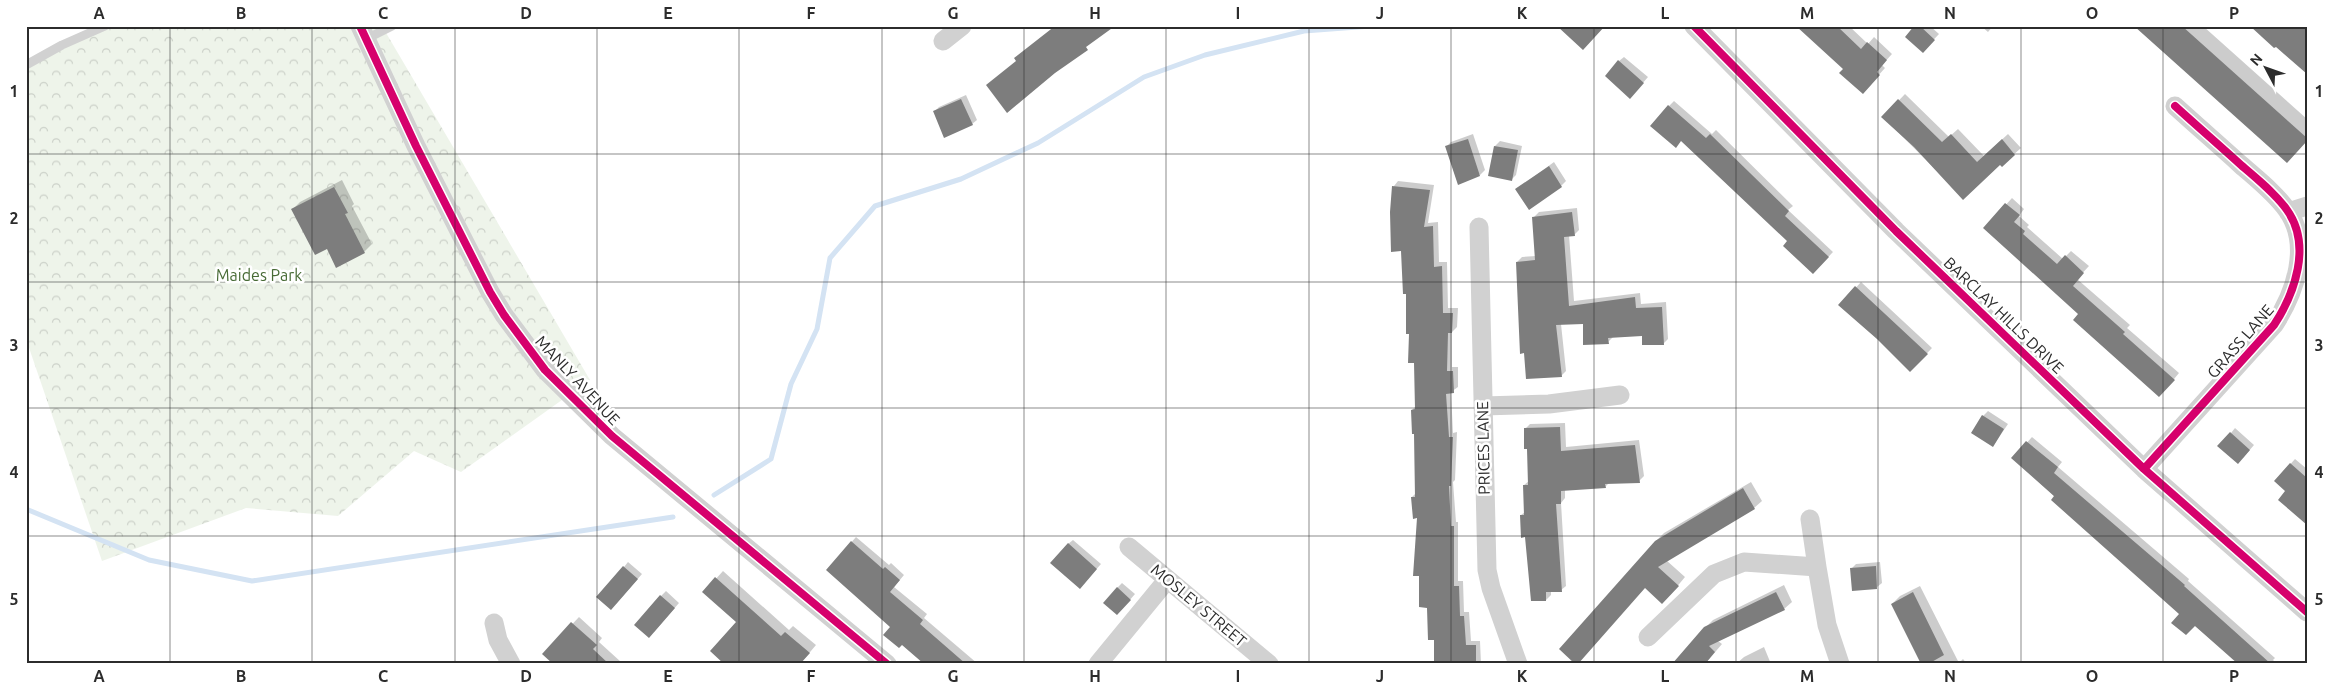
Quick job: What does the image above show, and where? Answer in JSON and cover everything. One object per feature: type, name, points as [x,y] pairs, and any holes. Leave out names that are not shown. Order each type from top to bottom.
[{"type":"street","points":[[943,42],[962,26]]},
{"type":"street","name":"BARCLAY HILLS DRIVE","points":[[1694,26],[1896,231],[2144,469],[2307,612]]},
{"type":"street","name":"MANLY AVENUE","points":[[363,33],[416,146],[490,292],[504,315],[545,370],[578,406],[612,436],[887,664]]},
{"type":"street","name":"GRASS LANE","points":[[2144,469],[2274,325],[2288,305],[2296,281],[2299,256],[2298,234],[2288,212],[2254,176],[2175,106]]},
{"type":"street","points":[[2288,212],[2307,206]]},
{"type":"street","name":"PRICES LANE","points":[[1479,227],[1487,570],[1491,588],[1518,664]]},
{"type":"street","points":[[1483,406],[1549,404],[1620,395]]},
{"type":"street","points":[[1810,519],[1827,625],[1840,664]]},
{"type":"street","name":"MOSLEY STREET","points":[[1129,547],[1269,664]]},
{"type":"street","points":[[1648,637],[1714,574],[1744,562],[1817,567]]},
{"type":"street","points":[[1098,664],[1168,580]]},
{"type":"street","points":[[494,623],[498,640],[511,664]]},
{"type":"lane","points":[[26,65],[62,45],[105,26]]},
{"type":"lane","points":[[363,33],[392,26]]},
{"type":"green space","name":"Maides Park","points":[[98,26],[382,26],[590,380],[461,472],[414,451],[338,516],[246,508],[102,561],[26,339],[26,65]]},
{"type":"building","points":[[1055,26],[1115,26],[1086,47],[1088,50],[1055,73],[1007,113],[986,85],[1016,61],[1014,58]]},
{"type":"building","points":[[1557,26],[1605,26],[1583,50]]},
{"type":"building","points":[[1796,26],[1837,26],[1861,49],[1867,42],[1887,60],[1877,72],[1880,75],[1863,94],[1839,73],[1843,69]]},
{"type":"building","points":[[1914,26],[1920,26],[1935,40],[1923,53],[1905,37]]},
{"type":"building","points":[[2134,26],[2182,26],[2307,138],[2307,141],[2287,163]]},
{"type":"building","points":[[2250,26],[2307,26],[2307,74],[2276,47],[2274,48]]},
{"type":"building","points":[[1618,60],[1644,83],[1630,99],[1605,76]]},
{"type":"building","points":[[961,99],[973,125],[944,138],[933,111]]},
{"type":"building","points":[[1898,99],[1942,142],[1951,134],[1977,162],[2002,139],[2015,155],[2002,167],[2000,165],[1963,200],[1914,147],[1881,117]]},
{"type":"building","points":[[1668,105],[1706,138],[1710,134],[1789,211],[1785,216],[1829,257],[1813,274],[1783,246],[1787,241],[1681,141],[1676,148],[1650,126]]},
{"type":"building","points":[[1468,139],[1480,176],[1458,185],[1445,146]]},
{"type":"building","points":[[1494,146],[1518,150],[1512,181],[1488,176]]},
{"type":"building","points":[[1549,166],[1562,187],[1529,210],[1515,189]]},
{"type":"building","points":[[1392,186],[1430,190],[1424,227],[1433,226],[1434,267],[1442,266],[1443,313],[1453,313],[1452,333],[1448,333],[1447,371],[1453,371],[1454,393],[1446,394],[1449,437],[1453,437],[1451,486],[1449,486],[1451,526],[1454,526],[1454,586],[1459,586],[1460,616],[1464,616],[1466,645],[1476,645],[1476,664],[1434,664],[1434,640],[1428,640],[1427,608],[1419,607],[1419,576],[1413,576],[1417,518],[1413,519],[1411,497],[1415,497],[1414,434],[1412,434],[1411,410],[1415,409],[1414,363],[1408,363],[1409,334],[1406,334],[1406,294],[1403,294],[1401,251],[1391,252],[1390,212]]},
{"type":"building","points":[[334,187],[348,213],[345,214],[365,253],[336,268],[327,249],[315,255],[291,209]]},
{"type":"building","points":[[2005,203],[2020,215],[2014,222],[2025,231],[2023,234],[2057,264],[2065,255],[2084,273],[2073,286],[2175,380],[2159,397],[2073,320],[2078,314],[1983,228]]},
{"type":"building","points":[[1572,212],[1575,236],[1564,237],[1569,306],[1635,297],[1636,308],[1662,307],[1664,345],[1642,345],[1642,336],[1608,338],[1609,344],[1583,345],[1583,324],[1556,325],[1562,377],[1526,379],[1524,353],[1520,354],[1516,262],[1535,260],[1532,217]]},
{"type":"building","points":[[1855,286],[1928,354],[1910,372],[1877,339],[1838,305]]},
{"type":"building","points":[[1982,415],[2004,429],[1993,447],[1971,433]]},
{"type":"building","points":[[1560,427],[1561,451],[1635,445],[1640,483],[1605,484],[1606,488],[1561,491],[1561,504],[1556,504],[1562,592],[1546,592],[1546,601],[1531,601],[1525,537],[1521,538],[1520,515],[1524,515],[1523,485],[1528,485],[1527,449],[1524,449],[1524,428]]},
{"type":"building","points":[[2230,432],[2250,450],[2238,464],[2217,446]]},
{"type":"building","points":[[2026,441],[2058,467],[2054,473],[2185,585],[2271,664],[2238,664],[2195,626],[2186,635],[2171,623],[2179,614],[2051,500],[2054,496],[2011,458]]},
{"type":"building","points":[[2290,463],[2307,478],[2307,525],[2278,500],[2285,491],[2274,481]]},
{"type":"building","points":[[1743,488],[1755,509],[1658,567],[1679,586],[1662,604],[1645,588],[1578,664],[1575,664],[1559,649],[1655,541]]},
{"type":"building","points":[[851,541],[883,569],[885,567],[900,580],[890,592],[923,620],[920,624],[966,664],[924,664],[902,645],[899,648],[883,635],[890,627],[826,570]]},
{"type":"building","points":[[1068,543],[1097,569],[1080,589],[1050,563]]},
{"type":"building","points":[[623,566],[638,579],[611,610],[596,597]]},
{"type":"building","points":[[1876,566],[1877,589],[1852,591],[1850,568]]},
{"type":"building","points":[[715,577],[781,636],[785,632],[810,653],[800,664],[724,664],[710,651],[736,622],[702,592]]},
{"type":"building","points":[[1117,587],[1131,600],[1117,615],[1103,603]]},
{"type":"building","points":[[1776,592],[1785,610],[1709,646],[1715,652],[1705,664],[1672,664],[1704,627]]},
{"type":"building","points":[[1913,592],[1944,655],[1928,664],[1921,664],[1891,604]]},
{"type":"building","points":[[660,595],[675,608],[649,638],[634,625]]},
{"type":"building","points":[[571,622],[597,645],[593,649],[609,664],[553,664],[542,654]]},
{"type":"waterway","points":[[714,495],[771,459],[791,384],[817,329],[830,258],[875,206],[961,179],[1038,143],[1144,77],[1205,55],[1304,31],[1371,26]]},
{"type":"waterway","points":[[26,509],[149,560],[252,581],[673,517]]},
{"type":"cycle path","points":[[360,26],[416,146],[490,292],[504,315],[545,370],[612,436],[887,664]]},
{"type":"cycle path","points":[[1694,26],[1896,231],[2144,469],[2307,612]]},
{"type":"cycle path","points":[[2144,469],[2274,325],[2282,312],[2298,269],[2298,238],[2287,210],[2266,186],[2175,106]]}]
